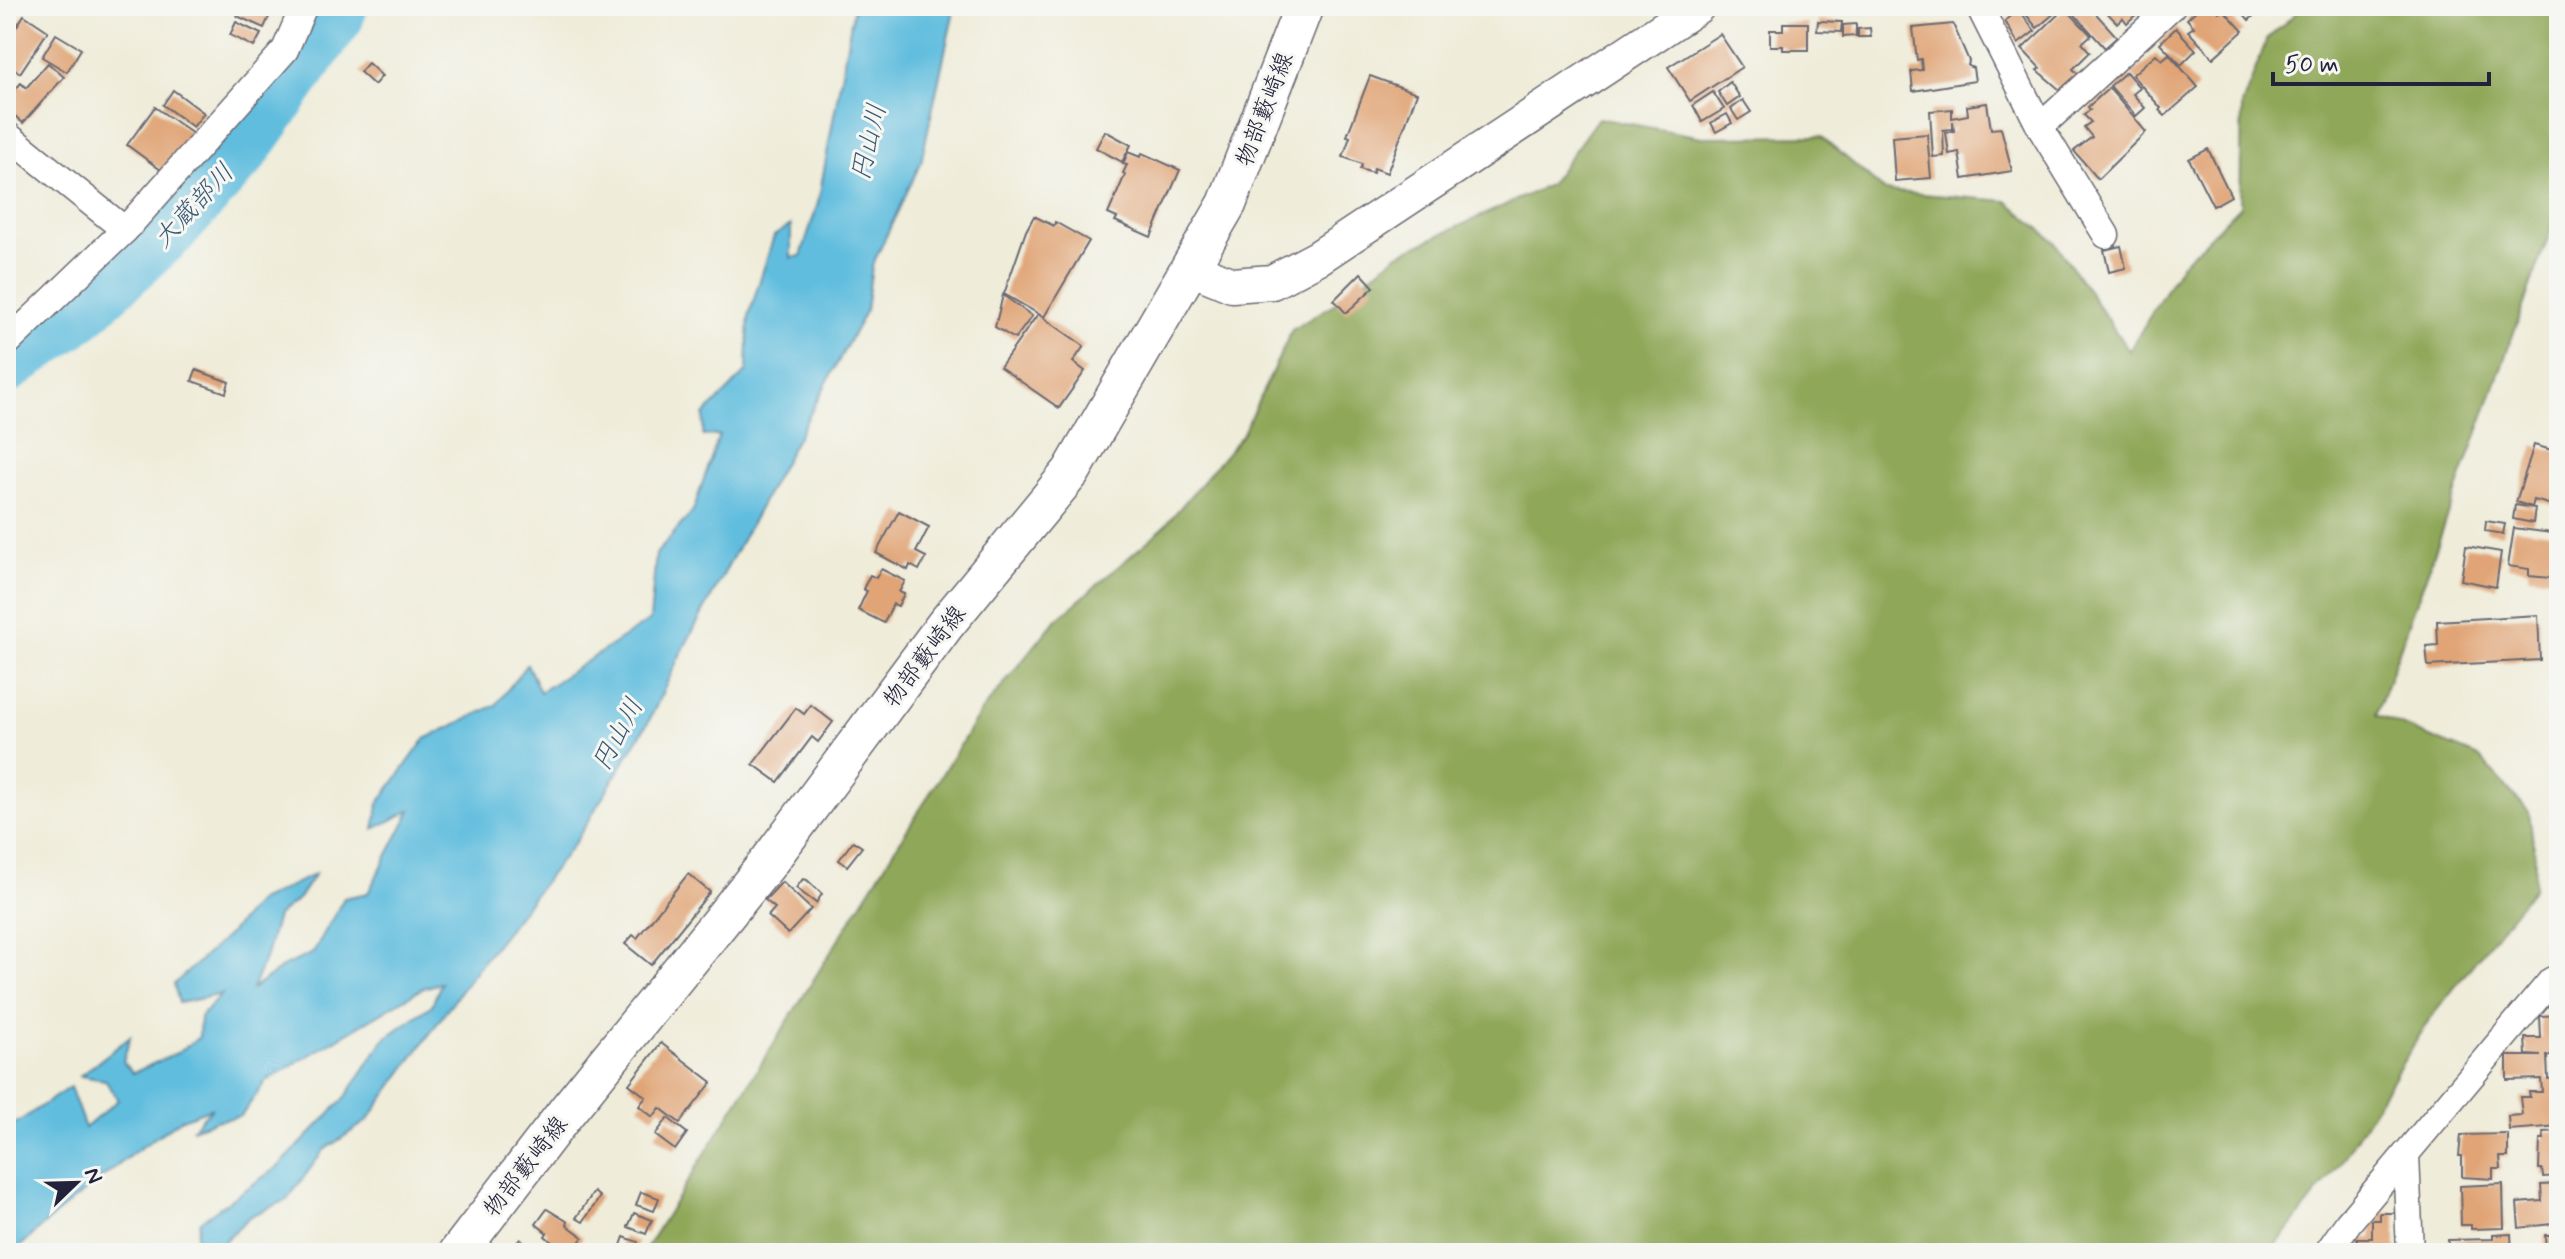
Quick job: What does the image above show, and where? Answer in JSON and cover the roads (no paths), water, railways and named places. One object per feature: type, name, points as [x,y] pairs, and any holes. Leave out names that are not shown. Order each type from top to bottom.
[{"type":"main road","name":"物部藪崎線","points":[[458,1253],[567,1111],[767,864],[945,625],[1071,472],[1227,204],[1304,6]]},
{"type":"street","points":[[6,344],[125,230],[285,50],[304,6]]},
{"type":"street","points":[[1191,268],[1232,285],[1272,282],[1319,257],[1698,6]]},
{"type":"street","points":[[1979,6],[2040,127],[2106,235]]},
{"type":"street","points":[[2040,127],[2172,6]]},
{"type":"street","points":[[6,134],[125,230]]},
{"type":"street","points":[[2327,1253],[2348,1223],[2551,981],[2559,977]]},
{"type":"street","points":[[2406,1154],[2410,1253]]},
{"type":"water","name":"円山川","points":[[854,6],[955,6],[921,162],[872,266],[866,310],[680,655],[650,719],[576,841],[470,978],[367,1121],[324,1150],[287,1200],[250,1216],[212,1253],[192,1253],[200,1221],[279,1166],[345,1098],[384,1039],[432,1005],[441,983],[423,988],[266,1081],[241,1116],[192,1129],[212,1108],[182,1119],[56,1214],[13,1253],[6,1253],[6,1130],[70,1087],[85,1128],[118,1100],[105,1080],[80,1076],[130,1037],[123,1062],[133,1073],[179,1052],[199,1037],[200,1017],[222,994],[179,1003],[174,984],[230,933],[257,902],[315,874],[299,898],[277,916],[266,956],[252,989],[284,966],[313,953],[344,898],[368,893],[411,810],[374,829],[379,803],[425,739],[496,705],[527,664],[540,692],[650,620],[656,554],[693,511],[719,435],[703,436],[704,415],[747,371],[749,315],[774,236],[791,225],[791,258],[801,256],[818,203]]},
{"type":"waterway","name":"大蔵部川","points":[[6,368],[75,319],[173,230],[241,155],[338,17],[342,6]]}]
